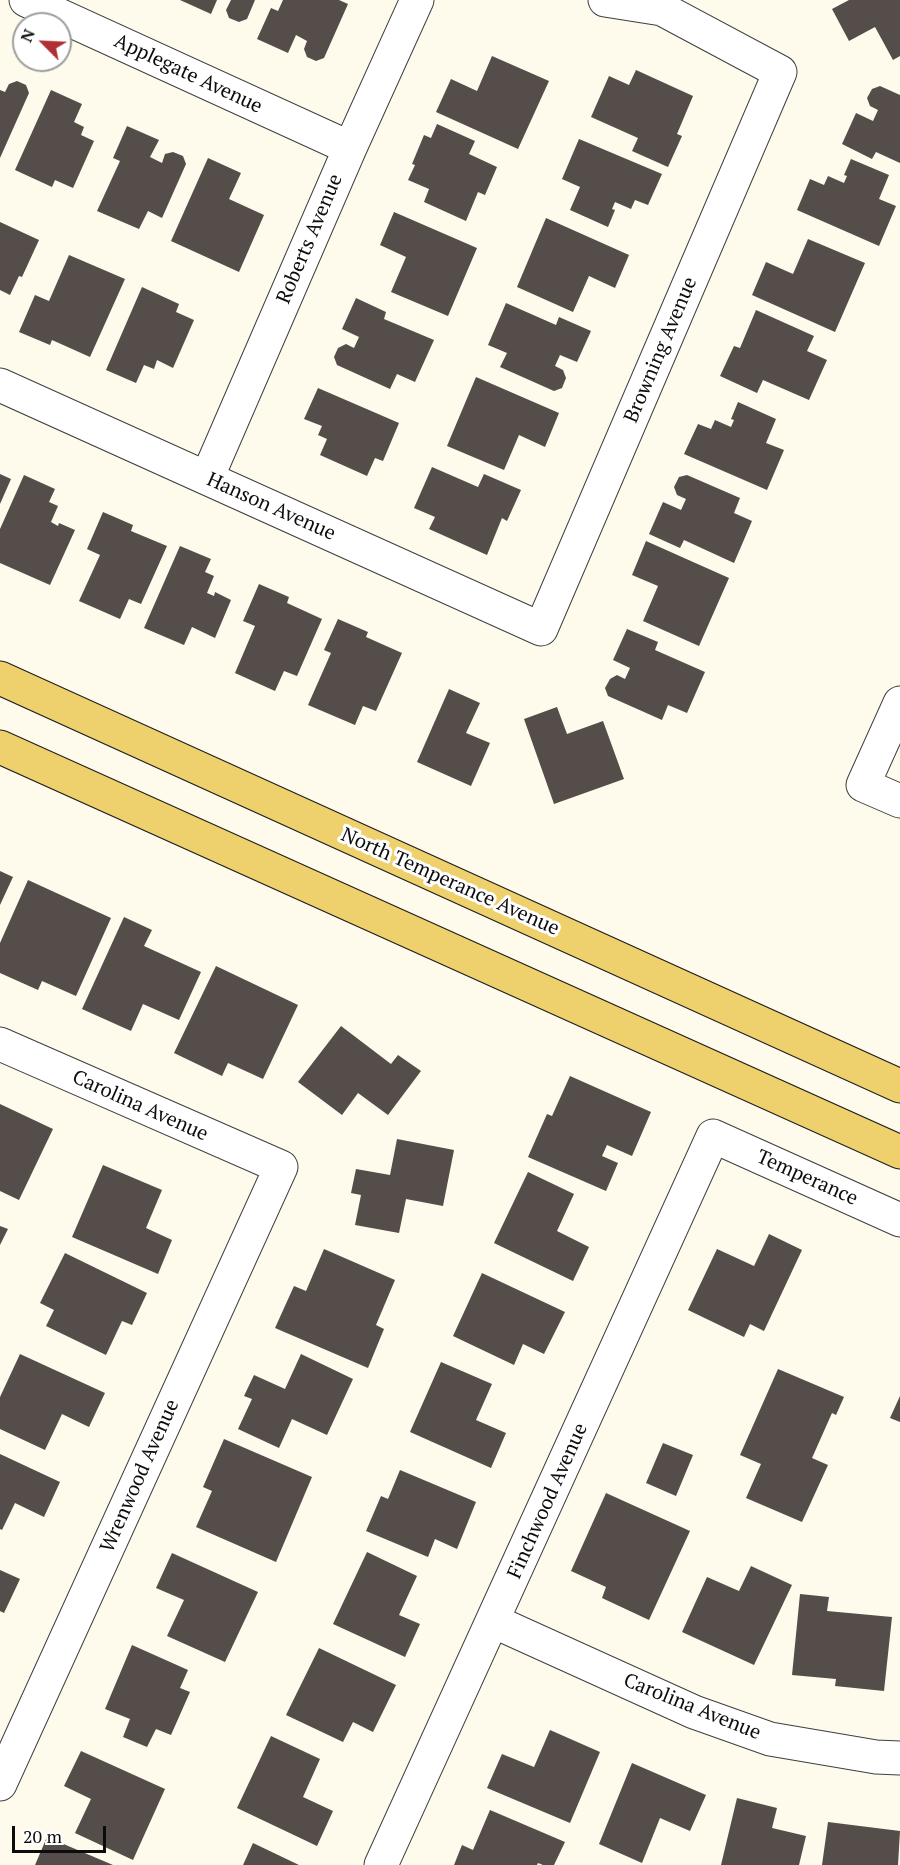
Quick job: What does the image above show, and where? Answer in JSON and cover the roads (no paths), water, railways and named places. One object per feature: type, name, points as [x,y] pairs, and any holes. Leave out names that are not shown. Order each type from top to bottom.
[{"type":"main road","name":"North Temperance Avenue","points":[[0,678],[900,1086]]},
{"type":"main road","points":[[0,747],[900,1152]]},
{"type":"street","name":"Applegate Avenue","points":[[26,0],[350,148]]},
{"type":"street","name":"Roberts Avenue","points":[[207,478],[350,148],[417,0]]},
{"type":"street","name":"Browning Avenue","points":[[542,629],[780,72],[662,9],[605,0]]},
{"type":"street","name":"Hanson Avenue","points":[[0,385],[542,629]]},
{"type":"street","points":[[900,703],[864,785],[900,801]]},
{"type":"street","name":"Carolina Avenue","points":[[0,1044],[281,1167]]},
{"type":"street","name":"Temperance","points":[[713,1136],[900,1220]]},
{"type":"street","name":"Finchwood Avenue","points":[[381,1865],[713,1136]]},
{"type":"street","name":"Wrenwood Avenue","points":[[0,1784],[281,1167]]},
{"type":"street","name":"Carolina Avenue","points":[[494,1621],[694,1712],[770,1739],[876,1757],[900,1758]]}]
